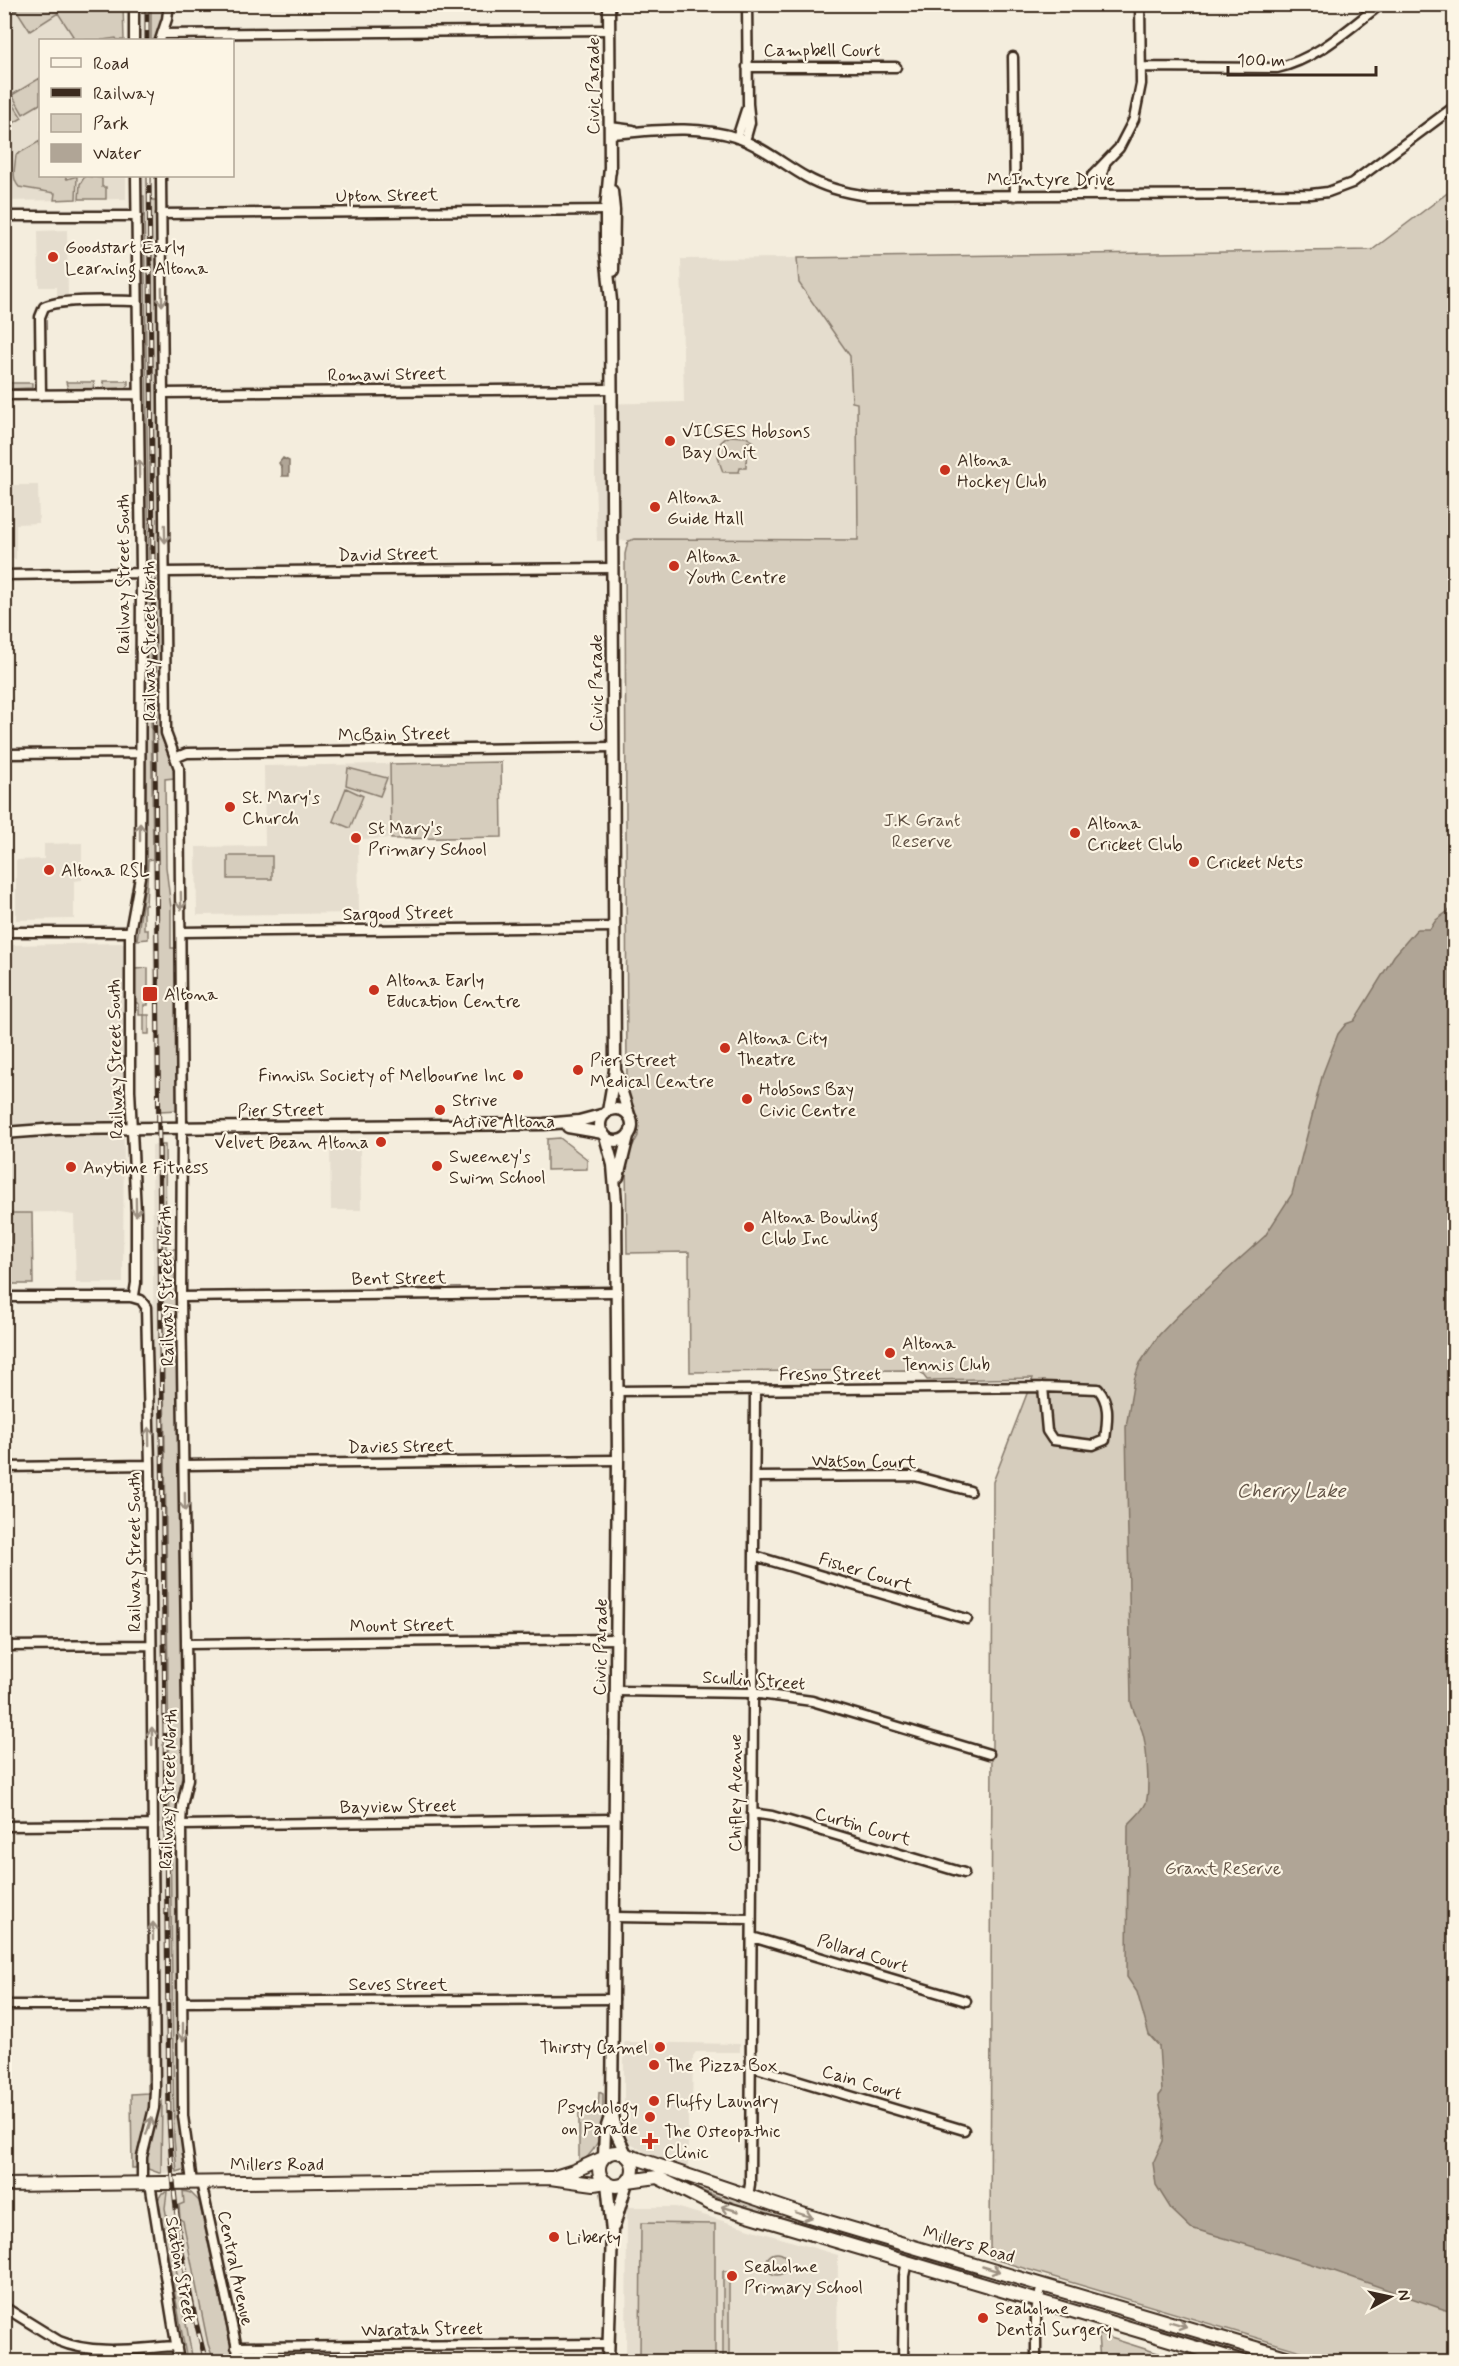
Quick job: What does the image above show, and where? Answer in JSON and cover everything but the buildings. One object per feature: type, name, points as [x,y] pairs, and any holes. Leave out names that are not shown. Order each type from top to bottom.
[{"type":"main road","points":[[617,2151],[627,2155],[633,2168],[628,2182],[617,2186],[606,2182],[600,2173],[604,2157],[617,2151]]},
{"type":"main road","name":"Millers Road","points":[[627,2155],[802,2214],[1304,2361]]},
{"type":"main road","name":"Millers Road","points":[[550,2178],[582,2168],[604,2157]]},
{"type":"main road","name":"Millers Road","points":[[628,2182],[657,2177],[711,2204],[1244,2361]]},
{"type":"main road","name":"Millers Road","points":[[4,2185],[550,2178],[594,2184],[606,2182]]},
{"type":"street","points":[[134,4],[134,39]]},
{"type":"street","points":[[169,4],[168,19],[161,37],[609,30]]},
{"type":"street","name":"Civic Parade","points":[[607,1112],[615,1070],[611,389],[611,296],[614,262],[610,210],[609,4]]},
{"type":"street","points":[[741,140],[750,123],[747,4]]},
{"type":"street","points":[[1089,195],[1092,176],[1125,139],[1134,119],[1139,96],[1141,67],[1140,4]]},
{"type":"street","points":[[1141,67],[1277,68],[1295,64],[1310,57],[1381,4]]},
{"type":"street","points":[[1013,57],[1015,196]]},
{"type":"street","name":"Campbell Court","points":[[747,67],[896,67]]},
{"type":"street","name":"McIntyre Drive","points":[[610,130],[699,130],[741,140],[768,152],[815,182],[847,192],[878,196],[1328,192],[1352,183],[1455,107]]},
{"type":"street","points":[[1100,195],[1100,181],[1105,164]]},
{"type":"street","name":"Railway Street South","points":[[136,177],[141,573],[140,877],[130,932],[130,1067],[136,1271],[135,1290],[131,1297],[141,1300],[146,1307],[150,1465],[154,2108],[143,2148],[146,2183]]},
{"type":"street","name":"Railway Street North","points":[[160,177],[166,732],[169,744],[177,757],[179,768],[181,932],[181,1297],[189,1779],[182,1806],[181,1826],[183,2116],[196,2182]]},
{"type":"street","name":"Upton Street","points":[[161,214],[610,210]]},
{"type":"street","points":[[4,216],[137,216]]},
{"type":"street","points":[[40,395],[40,317],[44,307],[52,303],[66,302],[137,301]]},
{"type":"street","name":"Romawi Street","points":[[163,393],[611,389]]},
{"type":"street","points":[[4,395],[138,394]]},
{"type":"street","name":"David Street","points":[[165,572],[612,568]]},
{"type":"street","points":[[4,575],[141,573]]},
{"type":"street","name":"McBain Street","points":[[177,757],[187,753],[613,747]]},
{"type":"street","points":[[4,754],[139,753]]},
{"type":"street","name":"Sargood Street","points":[[181,932],[615,927]]},
{"type":"street","points":[[4,932],[130,932]]},
{"type":"street","name":"Civic Parade","points":[[615,1070],[629,1115]]},
{"type":"street","points":[[617,1109],[629,1115],[632,1128],[628,1136],[614,1141],[604,1135],[600,1125],[607,1112],[617,1109]]},
{"type":"street","name":"Pier Street","points":[[4,1128],[19,1130],[544,1124],[579,1121],[607,1112]]},
{"type":"street","name":"Pier Street","points":[[544,1124],[580,1128],[604,1135]]},
{"type":"street","name":"Pier Street","points":[[4,1133],[19,1130]]},
{"type":"street","name":"Civic Parade","points":[[604,1135],[612,1156],[616,1185],[618,1460],[612,2108],[616,2133],[627,2155]]},
{"type":"street","name":"Civic Parade","points":[[616,1185],[628,1136]]},
{"type":"street","name":"Bent Street","points":[[181,1297],[616,1292]]},
{"type":"street","points":[[4,1297],[131,1297]]},
{"type":"street","name":"Fresno Street","points":[[617,1391],[1043,1387],[1098,1389],[1105,1397],[1108,1412],[1105,1440],[1093,1445],[1059,1443],[1053,1440],[1047,1431],[1043,1387]]},
{"type":"street","name":"Chifley Avenue","points":[[748,2196],[750,2184],[755,1391]]},
{"type":"street","name":"Davies Street","points":[[185,1465],[618,1460]]},
{"type":"street","points":[[4,1467],[150,1465]]},
{"type":"street","name":"Watson Court","points":[[755,1477],[915,1476],[970,1491]]},
{"type":"street","name":"Fisher Court","points":[[755,1556],[967,1619]]},
{"type":"street","name":"Mount Street","points":[[187,1644],[617,1639]]},
{"type":"street","points":[[4,1646],[151,1645]]},
{"type":"street","name":"Scullin Street","points":[[616,1691],[752,1693],[812,1701],[989,1754]]},
{"type":"street","name":"Curtin Court","points":[[752,1813],[772,1816],[964,1873]]},
{"type":"street","name":"Bayview Street","points":[[181,1826],[615,1819]]},
{"type":"street","points":[[4,1826],[153,1825]]},
{"type":"street","points":[[614,1917],[750,1919]]},
{"type":"street","name":"Pollard Court","points":[[752,1936],[966,2001]]},
{"type":"street","name":"Seves Street","points":[[183,2002],[614,1999]]},
{"type":"street","points":[[4,2005],[153,2005]]},
{"type":"street","name":"Cain Court","points":[[750,2066],[964,2130]]},
{"type":"street","name":"Civic Parade","points":[[604,2157],[605,2132],[612,2108]]},
{"type":"street","name":"Central Avenue","points":[[196,2182],[240,2361]]},
{"type":"street","points":[[606,2182],[612,2232],[608,2361]]},
{"type":"street","points":[[612,2232],[628,2182]]},
{"type":"street","name":"Station Street","points":[[146,2183],[179,2361]]},
{"type":"street","points":[[903,2361],[904,2276],[907,2262]]},
{"type":"street","points":[[1036,2361],[1038,2302],[1042,2284]]},
{"type":"street","points":[[4,2307],[69,2345],[100,2349],[177,2346]]},
{"type":"street","name":"Waratah Street","points":[[236,2347],[609,2344]]},
{"type":"shaded area","points":[[4,5],[124,5],[124,39],[39,39],[39,177],[126,177],[126,199],[5,201]]},
{"type":"shaded area","points":[[141,5],[151,5],[151,39],[142,39]]},
{"type":"shaded area","points":[[143,177],[152,177],[160,1113],[155,1113]]},
{"type":"shaded area","name":"Goodstart Early Learning - Altona","points":[[67,230],[68,298],[57,300],[57,287],[39,287],[38,231]]},
{"type":"shaded area","points":[[797,258],[799,283],[850,356],[852,402],[857,402],[858,540],[597,541],[595,404],[684,402],[681,259]]},
{"type":"shaded area","points":[[5,485],[38,485],[39,523],[16,524],[16,559],[5,559]]},
{"type":"shaded area","name":"St Mary's Primary School","points":[[501,762],[502,837],[358,839],[359,913],[197,915],[196,847],[265,846],[264,766]]},
{"type":"shaded area","name":"Altona RSL","points":[[82,843],[82,880],[74,881],[74,919],[16,920],[16,860],[44,859],[44,844]]},
{"type":"shaded area","points":[[125,943],[123,1283],[76,1283],[74,1215],[52,1212],[5,1213],[4,945]]},
{"type":"shaded area","points":[[360,1141],[361,1210],[331,1210],[330,1142]]},
{"type":"shaded area","points":[[152,1145],[161,1145],[174,2138],[177,2172],[161,2173]]},
{"type":"shaded area","points":[[624,2042],[740,2044],[740,2052],[696,2052],[693,2056],[692,2113],[688,2113],[688,2168],[655,2157],[630,2144],[624,2130]]},
{"type":"shaded area","points":[[183,2191],[184,2204],[179,2204],[180,2218],[183,2221],[197,2293],[214,2361],[193,2361],[165,2206],[167,2192]]},
{"type":"shaded area","name":"Seaholme Primary School","points":[[627,2207],[676,2207],[838,2255],[837,2361],[626,2362]]},
{"type":"green space","points":[[5,4],[123,5],[124,39],[68,39],[73,36],[58,13],[30,31],[16,9],[5,16]]},
{"type":"green space","points":[[151,5],[165,5],[156,39],[151,39]]},
{"type":"green space","points":[[39,79],[39,105],[23,114],[12,95]]},
{"type":"green space","points":[[4,89],[22,118],[5,128],[4,128]]},
{"type":"green space","points":[[39,142],[39,177],[66,177],[67,179],[77,177],[76,199],[54,200],[55,193],[19,187],[14,172],[16,155]]},
{"type":"green space","points":[[84,177],[102,178],[102,187],[106,187],[106,199],[79,199],[80,184]]},
{"type":"green space","points":[[156,177],[162,738],[173,766],[174,778],[165,779],[166,867],[171,908],[171,948],[175,948],[178,1110],[160,1111],[151,197],[152,200],[156,200]]},
{"type":"green space","points":[[1454,188],[1454,2361],[1334,2361],[990,2258],[993,1482],[1033,1378],[927,1380],[920,1371],[904,1370],[690,1372],[689,1252],[627,1253],[626,1158],[638,1136],[638,1119],[627,1093],[625,554],[628,541],[635,539],[858,540],[857,403],[852,402],[850,356],[799,283],[797,258],[1372,250]]},
{"type":"green space","points":[[141,196],[144,196],[153,859],[148,860],[146,905],[144,905],[144,930],[148,930],[148,939],[137,940],[145,884],[144,763],[146,734]]},
{"type":"green space","points":[[103,381],[128,381],[128,386],[104,389]]},
{"type":"green space","points":[[66,382],[94,382],[93,389],[68,389]]},
{"type":"green space","points":[[9,383],[32,383],[32,388],[10,389]]},
{"type":"green space","points":[[730,436],[746,437],[753,441],[747,442],[746,468],[740,468],[739,472],[723,472],[719,461],[718,451],[721,442]]},
{"type":"green space","points":[[501,762],[502,837],[391,839],[390,764]]},
{"type":"green space","points":[[348,768],[387,778],[380,796],[346,785]]},
{"type":"green space","points":[[346,788],[363,796],[350,828],[333,821]]},
{"type":"green space","points":[[228,856],[272,856],[272,879],[228,879]]},
{"type":"green space","points":[[148,968],[148,1005],[144,1005],[144,1015],[139,1015],[139,1004],[135,1002],[135,969]]},
{"type":"green space","points":[[144,1015],[149,1015],[149,1034],[144,1034]]},
{"type":"green space","points":[[560,1138],[587,1159],[587,1169],[547,1170],[547,1139]]},
{"type":"green space","points":[[161,1145],[165,1145],[166,1249],[178,1249],[177,1386],[184,1763],[176,1815],[179,2121],[186,2167],[177,2172],[174,2138]]},
{"type":"green space","points":[[10,1213],[32,1213],[33,1284],[11,1284]]},
{"type":"green space","points":[[148,2012],[151,2018],[151,2106],[138,2150],[136,2168],[132,2168],[131,2094],[148,2093]]},
{"type":"green space","points":[[599,2092],[603,2094],[603,2113],[599,2140],[595,2148],[581,2162],[579,2159],[579,2110],[598,2110]]},
{"type":"green space","points":[[162,2102],[161,2173],[159,2173],[148,2169],[147,2154],[153,2125]]},
{"type":"green space","points":[[698,2186],[981,2276],[734,2203],[697,2189]]},
{"type":"green space","points":[[183,2191],[191,2193],[199,2201],[234,2361],[214,2361],[208,2344],[183,2221],[180,2219],[179,2205],[184,2203]]},
{"type":"green space","points":[[167,2192],[165,2208],[193,2361],[187,2361],[158,2200],[162,2193]]},
{"type":"green space","points":[[641,2223],[715,2224],[715,2361],[640,2361]]},
{"type":"green space","points":[[777,2253],[785,2256],[788,2264],[785,2272],[777,2275],[769,2272],[766,2264],[769,2256]]},
{"type":"green space","points":[[723,2271],[729,2271],[729,2361],[723,2361]]},
{"type":"green space","points":[[1152,2323],[1285,2361],[1267,2361],[1161,2329]]},
{"type":"green space","points":[[1098,2334],[1183,2361],[1100,2361]]},
{"type":"water","points":[[283,458],[289,461],[289,476],[282,476],[279,463]]},
{"type":"water","name":"Cherry Lake","points":[[1454,907],[1454,2313],[1334,2271],[1191,2228],[1171,2209],[1156,2185],[1153,2163],[1163,2141],[1164,2120],[1159,2101],[1162,2092],[1159,2046],[1149,2035],[1137,1992],[1127,1977],[1128,1825],[1146,1803],[1148,1777],[1143,1734],[1131,1702],[1126,1427],[1134,1380],[1140,1363],[1159,1335],[1184,1309],[1265,1236],[1292,1194],[1323,1073],[1338,1034],[1346,1024],[1354,1021],[1394,956],[1417,929],[1430,929],[1436,920]]},
{"type":"railway","points":[[147,4],[147,39]]},
{"type":"railway","points":[[149,177],[169,2118],[180,2241],[191,2301],[206,2362]]},
{"type":"place","name":"Goodstart Early Learning - Altona","points":[[53,257]]},
{"type":"place","name":"VICSES Hobsons Bay Unit","points":[[670,441]]},
{"type":"place","name":"Altona Hockey Club","points":[[945,470]]},
{"type":"place","name":"Altona Guide Hall","points":[[655,507]]},
{"type":"place","name":"Altona Youth Centre","points":[[674,566]]},
{"type":"place","name":"St. Mary's Church","points":[[230,807]]},
{"type":"place","name":"Altona Cricket Club","points":[[1075,833]]},
{"type":"place","name":"St Mary's Primary School","points":[[356,838]]},
{"type":"place","name":"Cricket Nets","points":[[1194,862]]},
{"type":"place","name":"Altona RSL","points":[[49,870]]},
{"type":"place","name":"Altona Early Education Centre","points":[[374,990]]},
{"type":"place","name":"Altona","points":[[150,994]]},
{"type":"place","name":"Altona City Theatre","points":[[725,1048]]},
{"type":"place","name":"Pier Street Medical Centre","points":[[578,1070]]},
{"type":"place","name":"Finnish Society of Melbourne Inc","points":[[518,1075]]},
{"type":"place","name":"Hobsons Bay Civic Centre","points":[[747,1099]]},
{"type":"place","name":"Strive Active Altona","points":[[440,1110]]},
{"type":"place","name":"Velvet Bean Altona","points":[[381,1142]]},
{"type":"place","name":"Sweeney's Swim School","points":[[437,1166]]},
{"type":"place","name":"Anytime Fitness","points":[[71,1167]]},
{"type":"place","name":"Altona Bowling Club Inc","points":[[749,1227]]},
{"type":"place","name":"Altona Tennis Club","points":[[890,1353]]},
{"type":"place","name":"Thirsty Camel","points":[[660,2047]]},
{"type":"place","name":"The Pizza Box","points":[[654,2065]]},
{"type":"place","name":"Fluffy Laundry","points":[[654,2101]]},
{"type":"place","name":"Psychology on Parade","points":[[650,2117]]},
{"type":"place","name":"The Osteopathic Clinic","points":[[650,2141]]},
{"type":"place","name":"Liberty","points":[[554,2237]]},
{"type":"place","name":"Seaholme Primary School","points":[[732,2276]]},
{"type":"place","name":"Seaholme Dental Surgery","points":[[983,2318]]},
{"type":"park label","name":"J.K Grant Reserve","points":[[922,830]]},
{"type":"park label","name":"Grant Reserve","points":[[1223,1868]]}]
